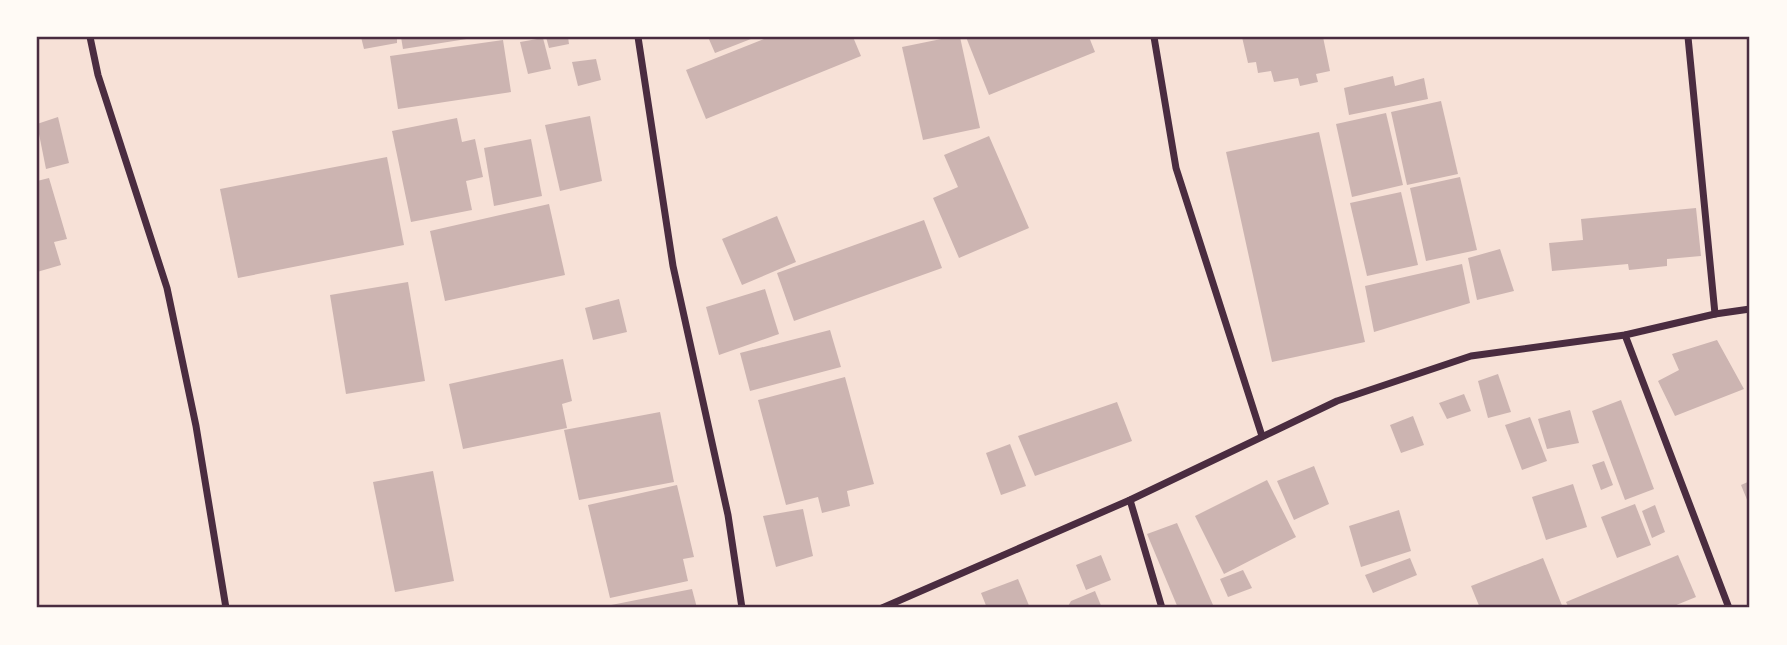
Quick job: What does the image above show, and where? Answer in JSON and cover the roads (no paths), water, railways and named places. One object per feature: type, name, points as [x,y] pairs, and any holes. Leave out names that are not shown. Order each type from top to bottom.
[{"type":"street","points":[[90,37],[98,75],[167,288],[197,426],[226,608]]},
{"type":"street","points":[[638,37],[673,267],[728,515],[742,608]]},
{"type":"street","points":[[1154,37],[1176,168],[1262,436]]},
{"type":"street","points":[[1688,37],[1715,314]]},
{"type":"street","points":[[882,608],[1130,500],[1337,401],[1471,356],[1625,335],[1715,314],[1750,309]]},
{"type":"street","points":[[1625,335],[1729,608]]},
{"type":"street","points":[[1130,500],[1162,608]]}]
